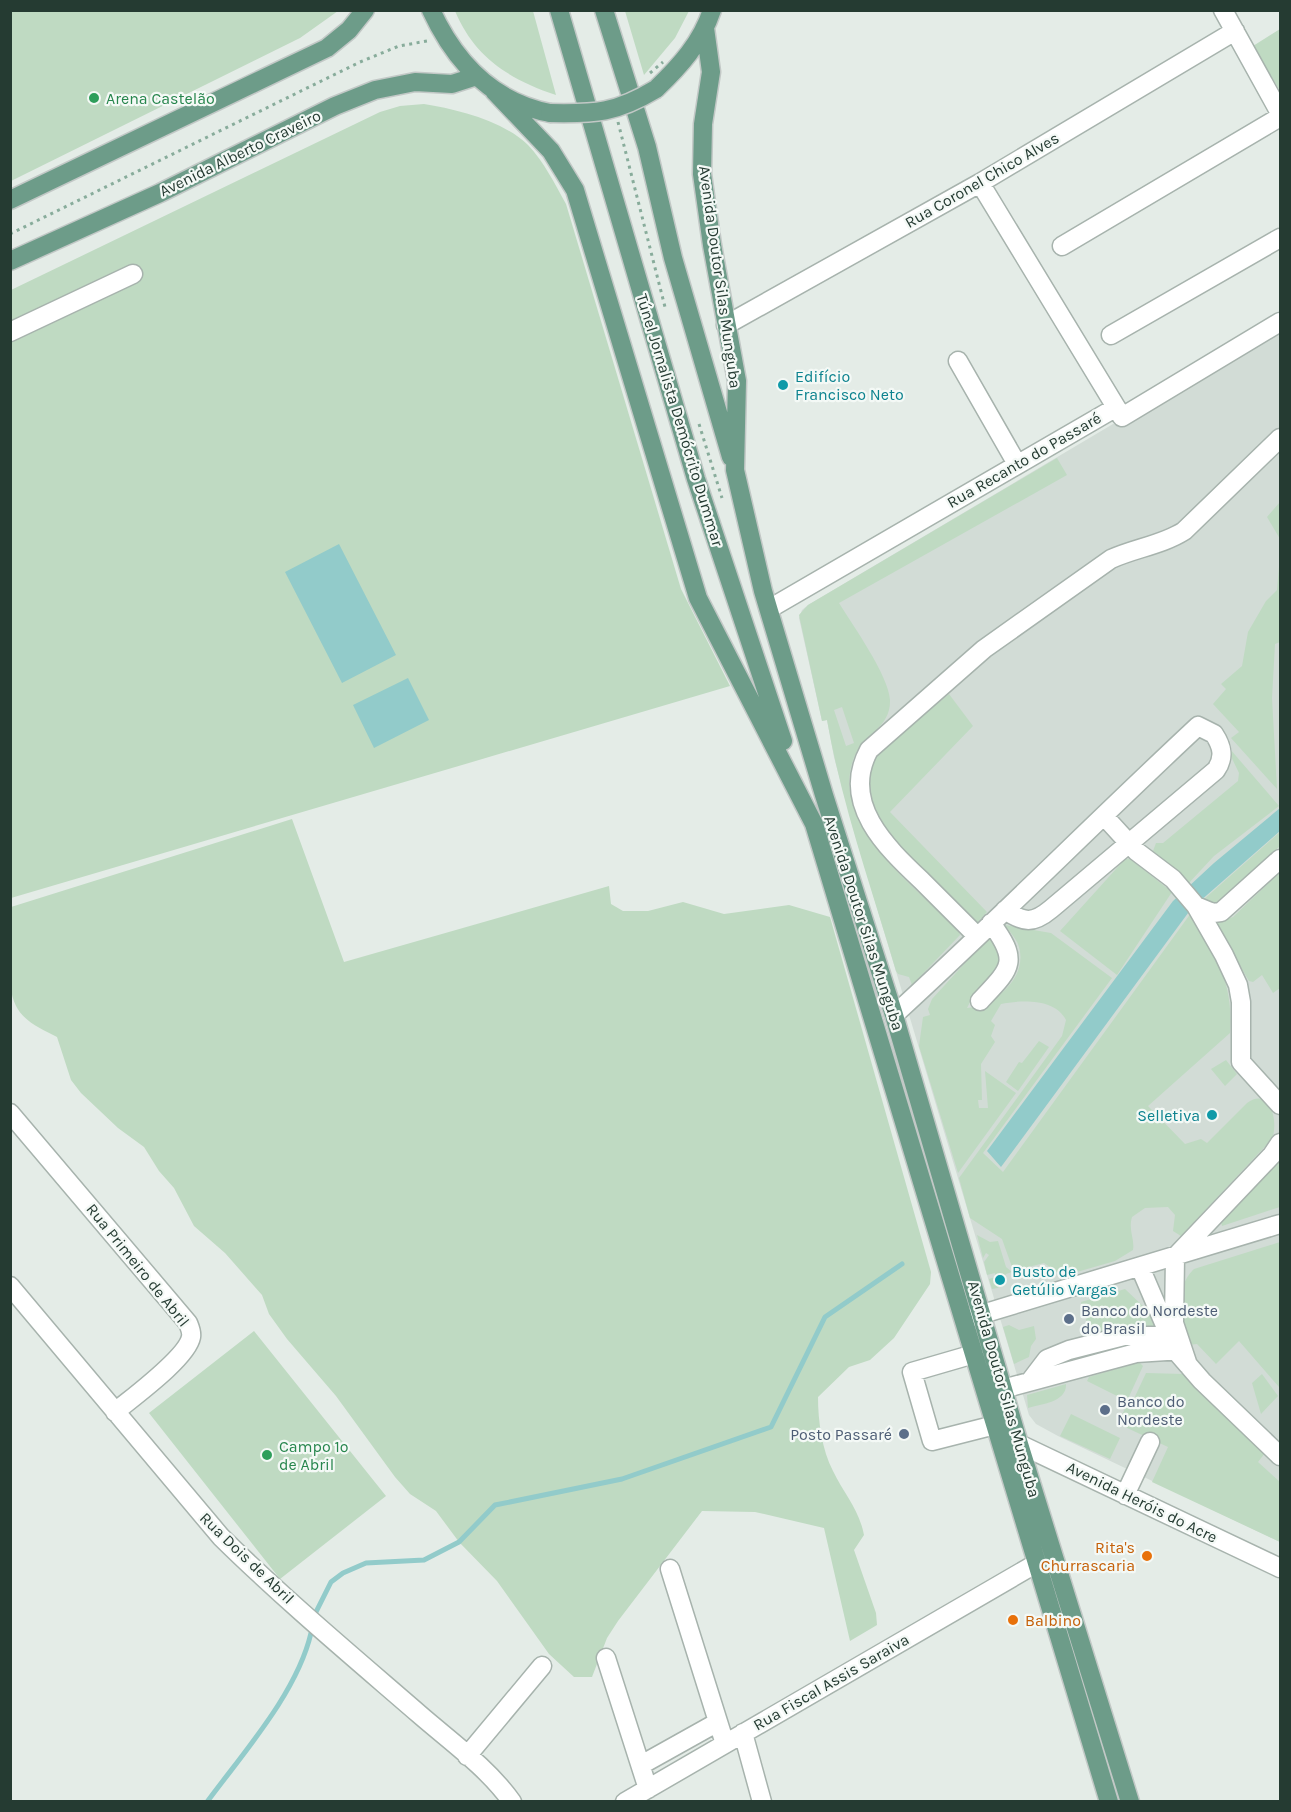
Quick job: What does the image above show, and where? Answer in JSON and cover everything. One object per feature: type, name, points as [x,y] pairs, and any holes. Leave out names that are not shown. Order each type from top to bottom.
[{"type":"main road","points":[[10,200],[327,48],[349,30],[365,10]]},
{"type":"main road","points":[[432,10],[442,34],[456,55],[494,91],[519,104],[550,113],[595,114],[637,100],[652,82],[685,62],[711,15]]},
{"type":"main road","name":"Túnel Jornalista Demócrito Dummar","points":[[559,10],[731,590],[814,824]]},
{"type":"main road","points":[[604,10],[647,147],[673,258],[735,470]]},
{"type":"main road","name":"Avenida Doutor Silas Munguba","points":[[711,15],[711,72],[704,124],[702,174],[737,381],[735,470],[769,609],[894,1014],[982,1314],[1003,1389],[1011,1446],[1037,1563],[1109,1802]]},
{"type":"main road","name":"Avenida Alberto Craveiro","points":[[10,261],[160,194],[335,106],[385,88],[415,82],[452,84],[477,76]]},
{"type":"main road","name":"Avenida Doutor Silas Munguba","points":[[494,91],[551,151],[575,190],[698,598],[814,824],[931,1206],[995,1425],[1011,1446],[1130,1802]]},
{"type":"street","points":[[1062,246],[1281,115],[1223,10]]},
{"type":"street","name":"Rua Coronel Chico Alves","points":[[726,325],[980,183],[1235,31]]},
{"type":"street","name":"Rua Recanto do Passaré","points":[[769,609],[1116,408],[980,183]]},
{"type":"street","points":[[1111,335],[1281,238]]},
{"type":"street","points":[[10,332],[133,274]]},
{"type":"street","points":[[1116,408],[1122,417],[1281,322]]},
{"type":"street","points":[[957,361],[1017,464]]},
{"type":"street","points":[[977,936],[886,848],[871,823],[862,796],[863,761],[869,750],[984,649],[1111,559],[1130,550],[1172,539],[1184,531],[1281,438]]},
{"type":"street","points":[[894,1014],[1198,726],[1214,734],[1222,752],[1222,759],[1216,770],[1039,920],[1021,919],[1005,909]]},
{"type":"street","points":[[1104,816],[1128,843],[1173,879],[1197,906],[1238,985],[1241,1002],[1241,1062],[1281,1105]]},
{"type":"street","points":[[1197,906],[1213,913],[1221,912],[1281,859]]},
{"type":"street","points":[[980,1001],[1004,976],[1010,960],[1008,947],[991,923]]},
{"type":"street","name":"Rua Primeiro de Abril","points":[[10,1113],[188,1323],[191,1331],[188,1344],[176,1359],[115,1412]]},
{"type":"street","points":[[1178,1348],[1173,1307],[1175,1257],[1281,1143]]},
{"type":"street","points":[[964,1319],[1281,1224]]},
{"type":"street","points":[[1140,1267],[1178,1348],[1281,1456]]},
{"type":"street","name":"Rua Dois de Abril","points":[[10,1286],[221,1537],[255,1571],[467,1756],[504,1790],[512,1802]]},
{"type":"street","points":[[1003,1389],[1031,1380],[1047,1359],[1070,1350],[1124,1336],[1178,1348]]},
{"type":"street","points":[[974,1354],[912,1372],[932,1442],[995,1425]]},
{"type":"street","points":[[1125,1495],[1150,1442]]},
{"type":"street","name":"Avenida Heróis do Acre","points":[[1011,1446],[1125,1495],[1281,1568]]},
{"type":"street","name":"Rua Fiscal Assis Saraiva","points":[[625,1802],[1037,1563]]},
{"type":"street","points":[[670,1569],[725,1744]]},
{"type":"street","points":[[606,1658],[648,1789]]},
{"type":"street","points":[[467,1756],[542,1666]]},
{"type":"street","points":[[641,1765],[718,1722]]},
{"type":"street","points":[[743,1733],[762,1802]]},
{"type":"path","name":"Avenida Alberto Craveiro","points":[[10,234],[360,62],[399,46],[429,40]]},
{"type":"path","points":[[652,82],[663,62]]},
{"type":"shaded area","points":[[1280,325],[1280,1542],[1058,1436],[1036,1424],[1029,1415],[853,828],[834,757],[827,720],[822,721],[799,618],[802,610],[808,605]]},
{"type":"green space","name":"Arena Castelão","points":[[11,10],[338,11],[300,38],[11,181]]},
{"type":"green space","points":[[455,11],[533,11],[556,95],[523,82],[495,65],[473,42]]},
{"type":"green space","points":[[625,11],[689,11],[675,38],[644,75]]},
{"type":"green space","points":[[1280,29],[1280,91],[1253,46]]},
{"type":"green space","points":[[424,104],[479,117],[518,137],[539,159],[566,204],[681,589],[730,686],[11,898],[11,290],[380,112],[400,106]]},
{"type":"green space","points":[[1057,458],[1067,475],[839,603],[877,664],[890,700],[889,709],[882,724],[855,755],[849,780],[853,805],[864,829],[880,852],[958,929],[960,935],[912,985],[909,977],[898,974],[896,971],[849,816],[827,720],[822,721],[799,615],[808,605]],"holes":[[[842,707],[854,743],[846,746],[834,710]]]},
{"type":"green space","points":[[1280,502],[1280,539],[1267,517]]},
{"type":"green space","points":[[1280,555],[1280,642],[1275,644],[1272,698],[1277,789],[1231,738],[1239,732],[1213,704],[1226,689],[1221,684],[1242,666],[1248,632],[1266,601],[1277,590]]},
{"type":"green space","points":[[949,694],[973,726],[890,812],[987,912],[977,923],[890,836],[880,819],[870,789],[871,769],[880,753]]},
{"type":"green space","points":[[1224,742],[1279,806],[1214,856],[1188,884],[1179,873],[1153,851],[1156,843],[1163,843],[1238,781],[1239,773]]},
{"type":"green space","points":[[292,819],[344,962],[609,886],[611,904],[623,911],[648,911],[683,902],[724,914],[789,905],[830,917],[931,1272],[930,1284],[894,1338],[870,1360],[849,1367],[818,1397],[820,1425],[826,1454],[862,1526],[864,1535],[854,1550],[876,1613],[877,1625],[850,1641],[824,1528],[755,1512],[702,1511],[618,1621],[607,1638],[592,1677],[574,1677],[549,1654],[497,1581],[459,1542],[436,1511],[410,1494],[395,1477],[336,1396],[287,1339],[269,1314],[262,1295],[225,1253],[194,1226],[174,1188],[159,1171],[144,1147],[118,1128],[81,1093],[71,1080],[57,1037],[34,1025],[19,1012],[10,984],[11,907]]},
{"type":"green space","points":[[1280,832],[1280,846],[1225,898],[1215,903],[1203,900]]},
{"type":"green space","points":[[1125,859],[1130,859],[1172,892],[1117,975],[1060,931]]},
{"type":"green space","points":[[1280,872],[1280,988],[1273,993],[1262,975],[1253,982],[1249,981],[1215,923],[1233,917]]},
{"type":"green space","points":[[1191,913],[1215,956],[1226,984],[1229,998],[1230,1033],[1148,1106],[1185,1144],[1201,1139],[1207,1143],[1247,1103],[1255,1099],[1262,1099],[1267,1102],[1273,1115],[1272,1139],[1181,1236],[1173,1231],[1175,1215],[1168,1207],[1145,1208],[1132,1217],[1133,1250],[1115,1261],[1070,1274],[1069,1269],[1057,1272],[1044,1263],[1017,1270],[1012,1267],[1002,1239],[970,1218],[959,1178],[1062,1036],[1066,1020],[1061,1013],[1046,1004],[1018,1002],[1001,1004],[991,1021],[995,1025],[991,1036],[995,1042],[981,1064],[982,1100],[978,1100],[979,1108],[988,1108],[985,1071],[1016,1093],[958,1173],[919,1046],[923,1017],[930,1015],[928,1009],[932,999],[989,937],[993,939],[998,953],[997,972],[967,1008],[988,1001],[1008,987],[1019,968],[1020,956],[1017,941],[1005,925],[1051,933],[1112,978],[983,1153],[1003,1172]]},
{"type":"green space","points":[[1039,1041],[1049,1047],[1018,1091],[1006,1082],[1019,1062],[1022,1063]]},
{"type":"green space","points":[[1226,1060],[1237,1074],[1225,1086],[1211,1069]]},
{"type":"green space","points":[[1280,1160],[1280,1207],[1222,1226],[1221,1222]]},
{"type":"green space","points":[[977,1235],[990,1242],[998,1241],[1006,1267],[1012,1272],[1006,1274],[998,1288],[992,1289],[989,1279],[995,1277],[995,1273],[987,1275],[984,1262],[989,1255],[986,1253],[983,1258]]},
{"type":"green space","points":[[1280,1242],[1279,1387],[1239,1341],[1216,1364],[1197,1344],[1188,1345],[1183,1326],[1181,1295],[1188,1276],[1194,1269]]},
{"type":"green space","points":[[1125,1289],[1145,1308],[1159,1331],[1098,1338],[1097,1332],[1090,1333],[1081,1302]]},
{"type":"green space","points":[[1009,1325],[1019,1330],[1034,1326],[1036,1339],[1031,1346],[1029,1357],[1014,1364],[1003,1327]]},
{"type":"green space","name":"Campo 1º de Abril","points":[[254,1331],[386,1496],[280,1579],[149,1413]]},
{"type":"green space","points":[[1139,1362],[1143,1366],[1127,1401],[1087,1381],[1089,1377]]},
{"type":"green space","points":[[1146,1373],[1184,1374],[1265,1453],[1258,1462],[1280,1482],[1280,1542],[1152,1482],[1168,1447],[1125,1427],[1128,1418],[1122,1415],[1127,1404],[1131,1405]]},
{"type":"green space","points":[[1262,1374],[1278,1396],[1261,1414],[1252,1383]]},
{"type":"green space","points":[[1066,1384],[1065,1390],[1058,1398],[1028,1408],[1027,1395]]},
{"type":"green space","points":[[1071,1414],[1120,1438],[1110,1459],[1060,1436]]},
{"type":"water","points":[[339,544],[396,655],[342,683],[285,572]]},
{"type":"water","points":[[408,678],[429,720],[374,748],[353,705]]},
{"type":"water","points":[[1280,808],[1280,831],[1191,909],[1001,1167],[987,1151],[1173,901]]},
{"type":"waterway","points":[[316,1612],[331,1582],[343,1573],[366,1563],[424,1560],[459,1542],[495,1505],[622,1479],[771,1427],[825,1317],[902,1264]]},
{"type":"waterway","points":[[207,1802],[281,1700],[294,1678],[311,1633]]},
{"type":"place","name":"Arena Castelão","points":[[94,98]]},
{"type":"place","name":"Edifício Francisco Neto","points":[[783,385]]},
{"type":"place","name":"Selletiva","points":[[1212,1115]]},
{"type":"place","name":"Busto de Getúlio Vargas","points":[[1000,1280]]},
{"type":"place","name":"Banco do Nordeste do Brasil","points":[[1069,1319]]},
{"type":"place","name":"Banco do Nordeste","points":[[1105,1410]]},
{"type":"place","name":"Posto Passaré","points":[[904,1434]]},
{"type":"place","name":"Campo 1º de Abril","points":[[267,1455]]},
{"type":"place","name":"Rita's Churrascaria","points":[[1147,1556]]},
{"type":"place","name":"Balbino","points":[[1013,1620]]}]
